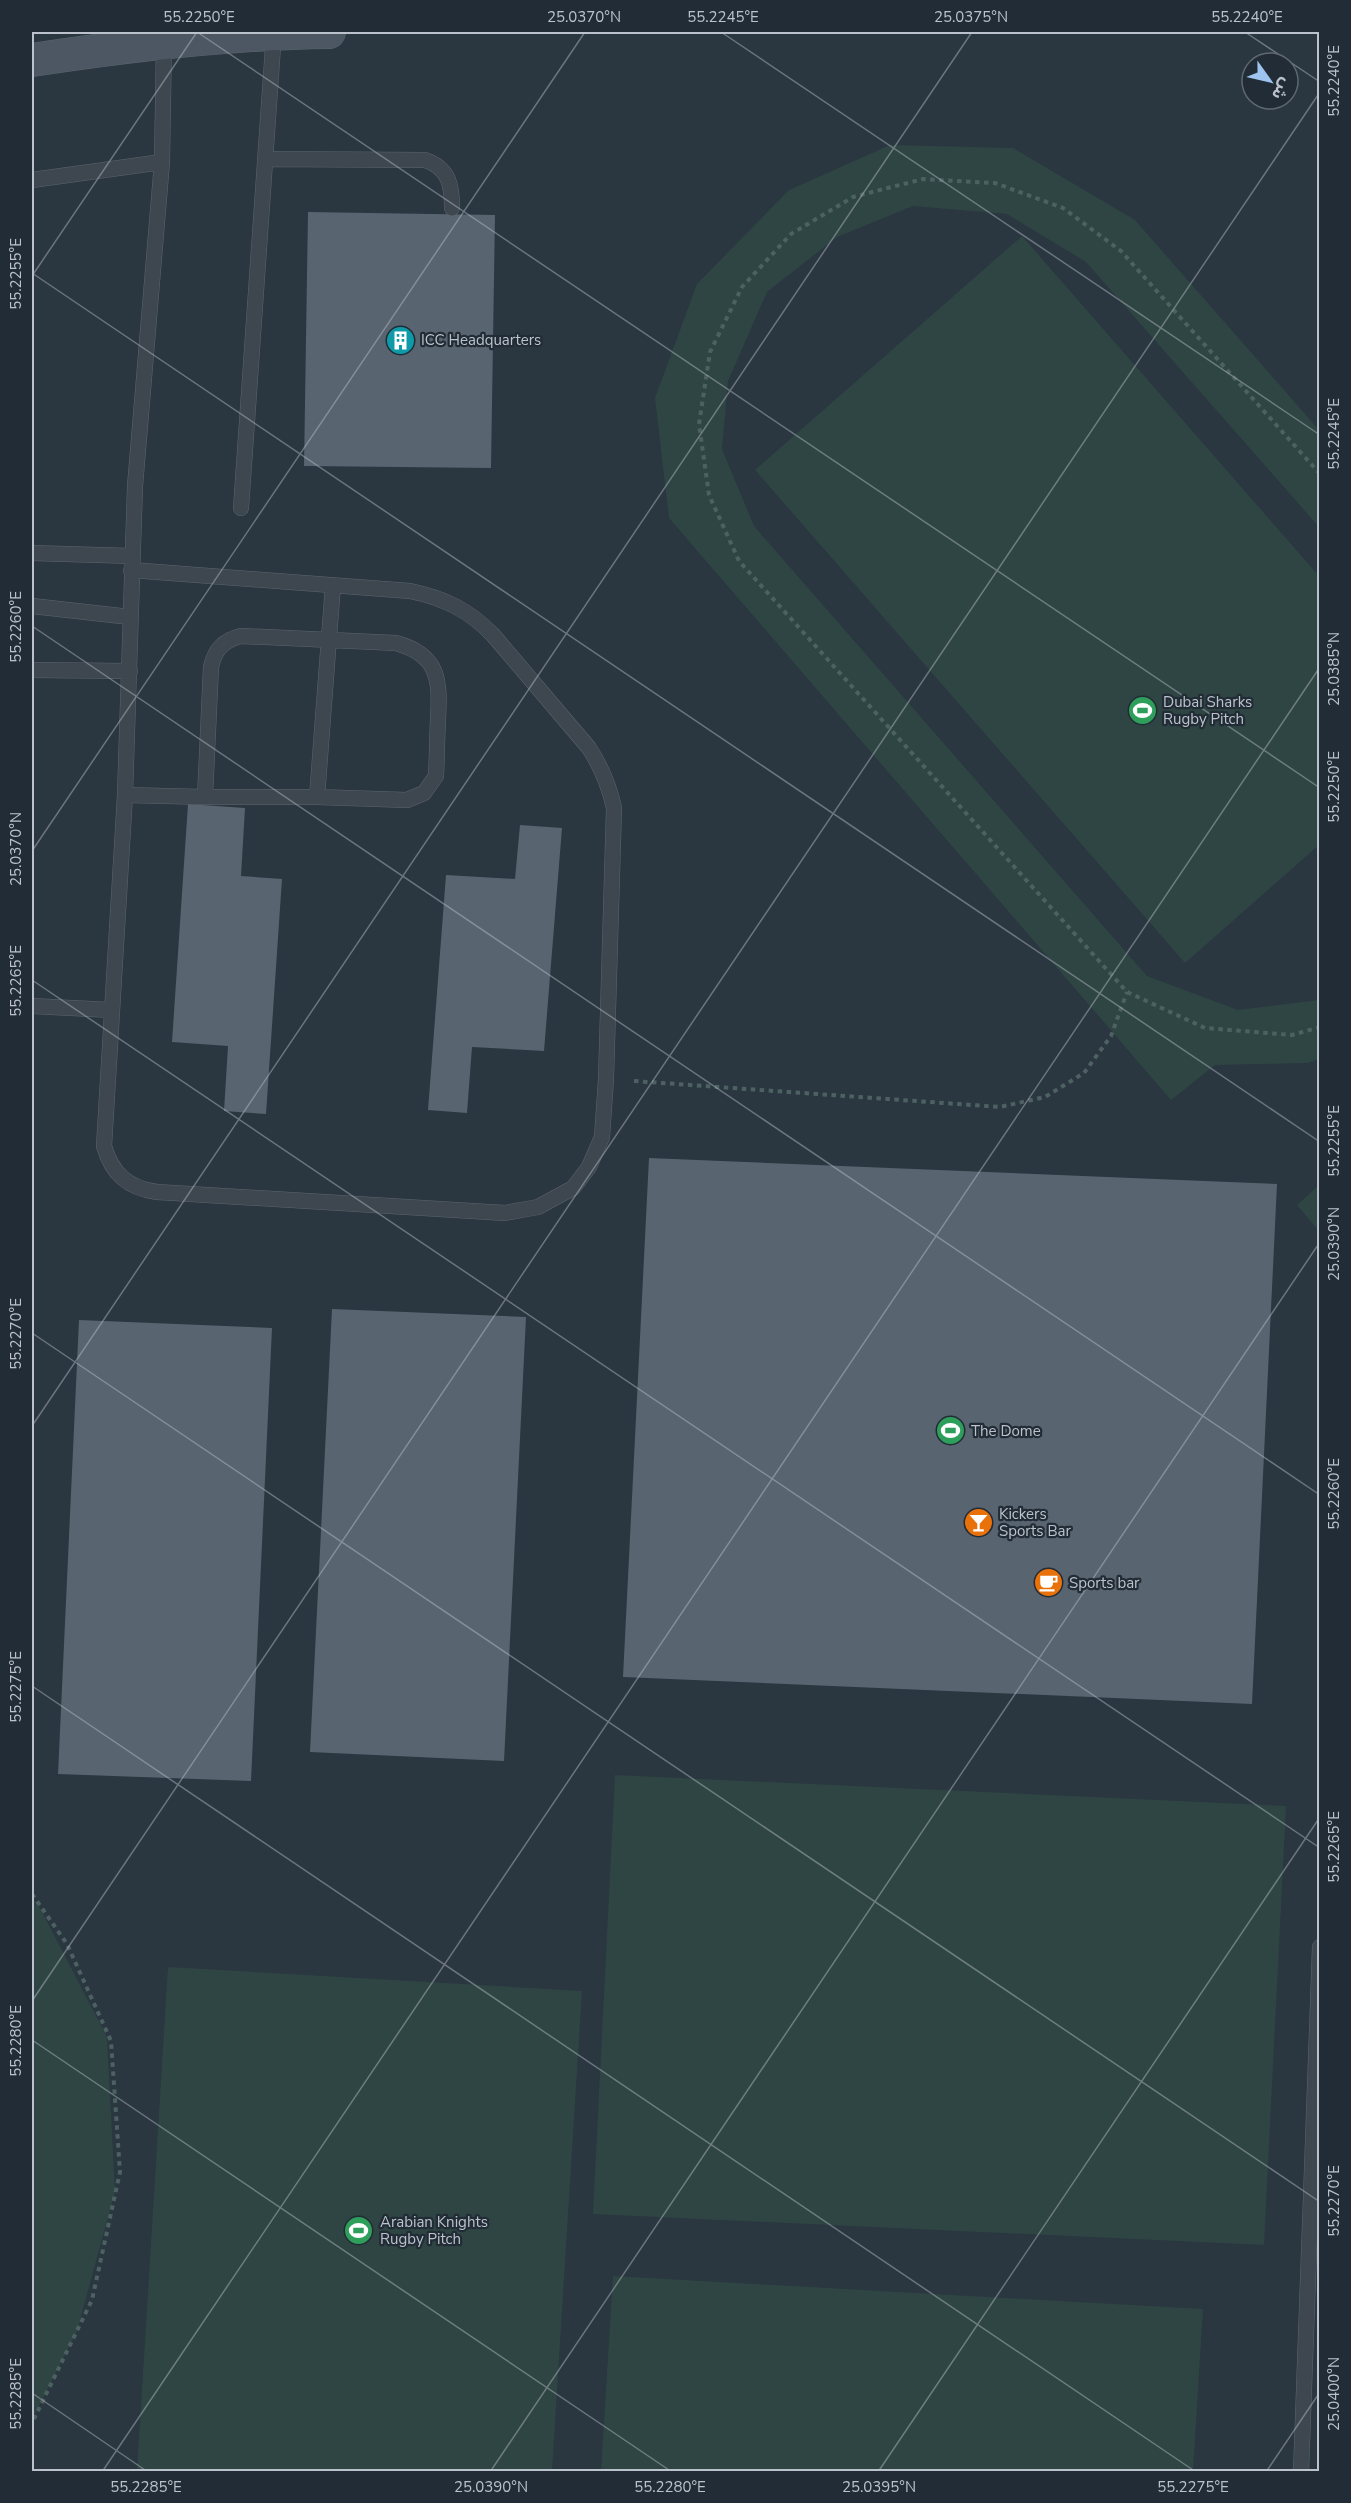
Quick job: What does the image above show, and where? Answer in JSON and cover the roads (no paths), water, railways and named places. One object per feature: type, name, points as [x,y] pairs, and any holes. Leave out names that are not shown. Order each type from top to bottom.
[{"type":"street","points":[[32,60],[164,42],[274,32],[329,32]]},
{"type":"lane","points":[[241,508],[274,32]]},
{"type":"lane","points":[[32,553],[132,563],[333,585],[419,593],[447,601],[464,610],[493,635],[589,748],[601,766],[614,808],[606,1079],[602,1137],[589,1167],[573,1188],[538,1207],[505,1213],[141,1190],[128,1184],[116,1174],[108,1160],[104,1146],[125,795],[130,671],[130,617],[132,563],[135,486],[162,162],[164,42]]},
{"type":"lane","points":[[265,159],[425,160],[434,163],[449,178],[452,188],[452,208]]},
{"type":"lane","points":[[32,180],[162,162]]},
{"type":"lane","points":[[317,797],[333,585]]},
{"type":"lane","points":[[32,606],[130,617]]},
{"type":"lane","points":[[125,795],[205,797],[317,797],[406,800],[424,793],[436,776],[439,687],[429,663],[408,647],[396,643],[241,636],[230,639],[214,656],[211,667],[205,797]]},
{"type":"lane","points":[[32,670],[130,671]]},
{"type":"lane","points":[[32,1006],[111,1010]]},
{"type":"lane","points":[[1301,2472],[1317,2114],[1320,1947]]},
{"type":"place","name":"ICC Headquarters","points":[[400,340]]},
{"type":"place","name":"Dubai Sharks Rugby Pitch","points":[[1142,711]]},
{"type":"place","name":"The Dome","points":[[950,1431]]},
{"type":"place","name":"Kickers Sports Bar","points":[[978,1523]]},
{"type":"place","name":"Sports bar","points":[[1048,1583]]},
{"type":"place","name":"Arabian Knights Rugby Pitch","points":[[359,2231]]}]
